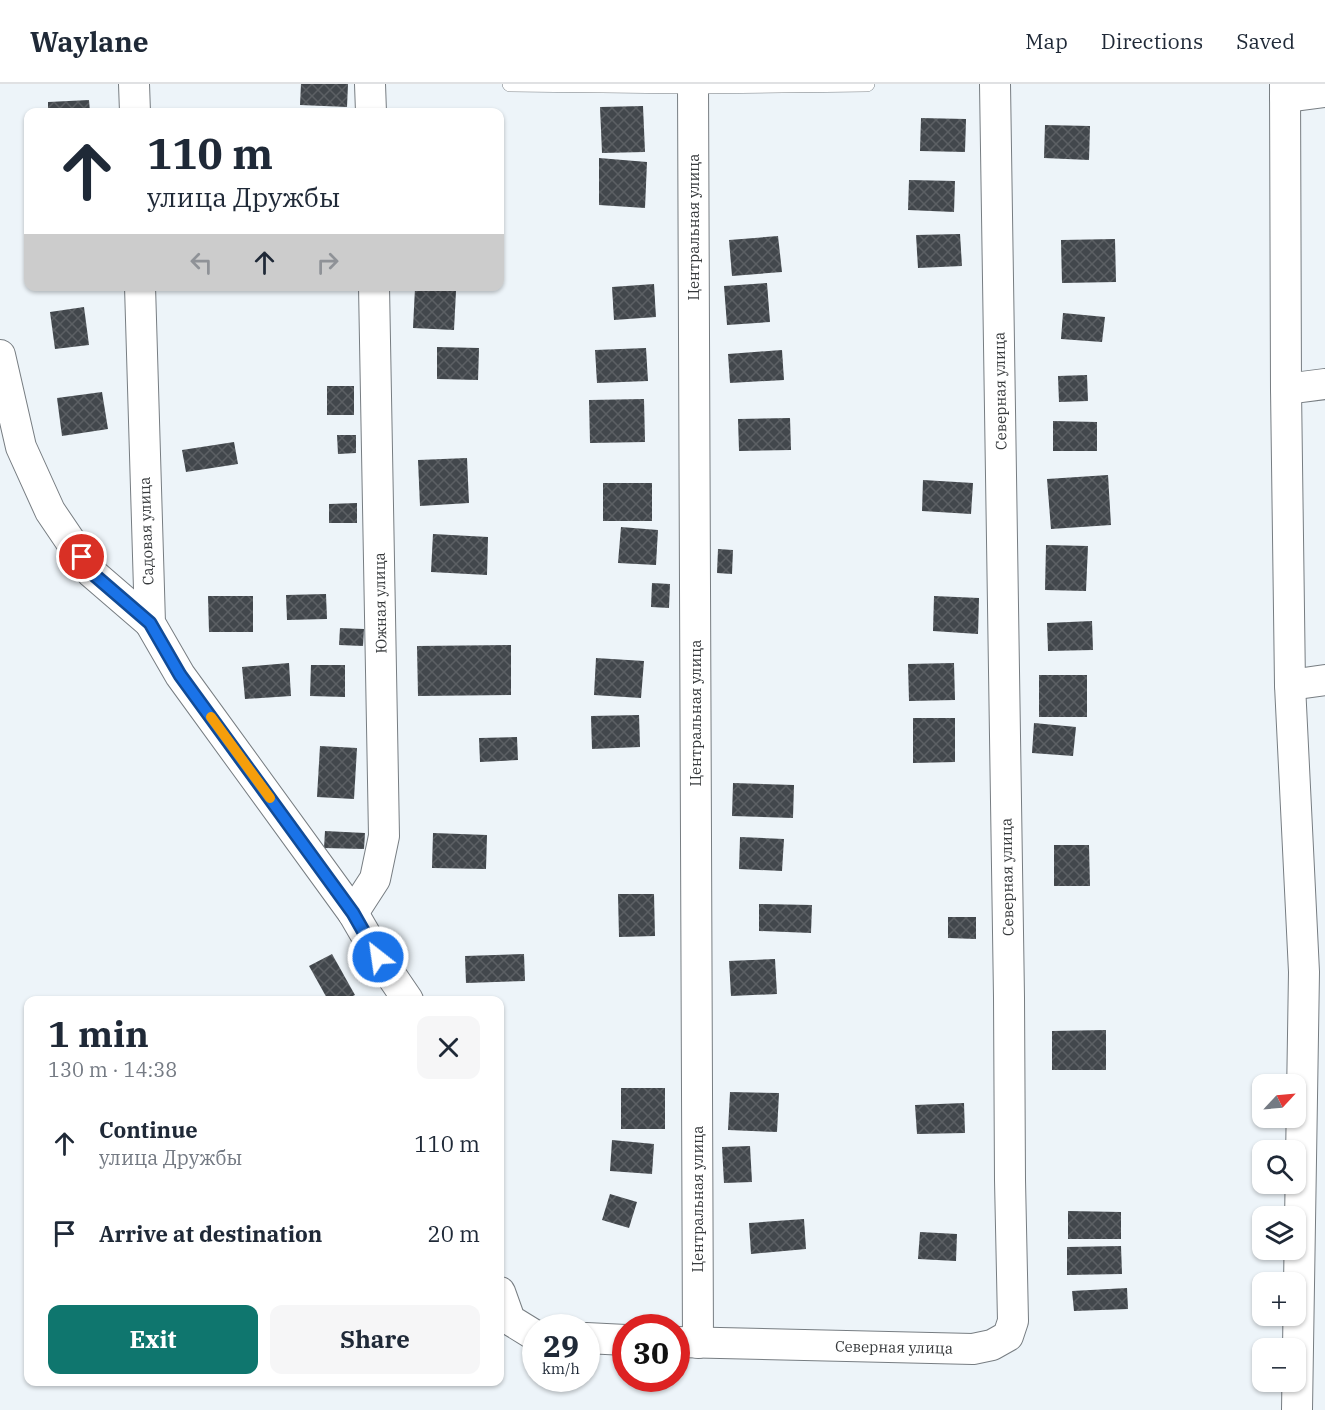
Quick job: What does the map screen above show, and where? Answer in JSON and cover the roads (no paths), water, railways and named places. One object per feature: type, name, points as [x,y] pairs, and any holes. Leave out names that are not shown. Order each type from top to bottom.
[{"type":"street","points":[[134,84],[135,108]]},
{"type":"street","points":[[370,84],[371,108]]},
{"type":"street","name":"Северная улица","points":[[690,1342],[973,1349],[992,1345],[1008,1336],[1013,1321],[995,84]]},
{"type":"street","name":"Центральная улица","points":[[687,1314],[693,85]]},
{"type":"street","points":[[1297,1410],[1314,970],[1290,685],[1285,91],[1325,92]]},
{"type":"street","name":"Садовая улица","points":[[140,291],[150,623],[180,675],[353,913],[378,957],[405,996]]},
{"type":"street","name":"Южная улица","points":[[353,913],[375,879],[384,836],[374,291]]},
{"type":"street","points":[[0,355],[21,447],[50,511],[92,573],[150,623]]},
{"type":"street","points":[[1286,389],[1325,384]]},
{"type":"street","points":[[1290,685],[1325,680]]},
{"type":"street","points":[[504,1303],[510,1320],[522,1327]]},
{"type":"lane","points":[[510,84],[867,84]]}]
